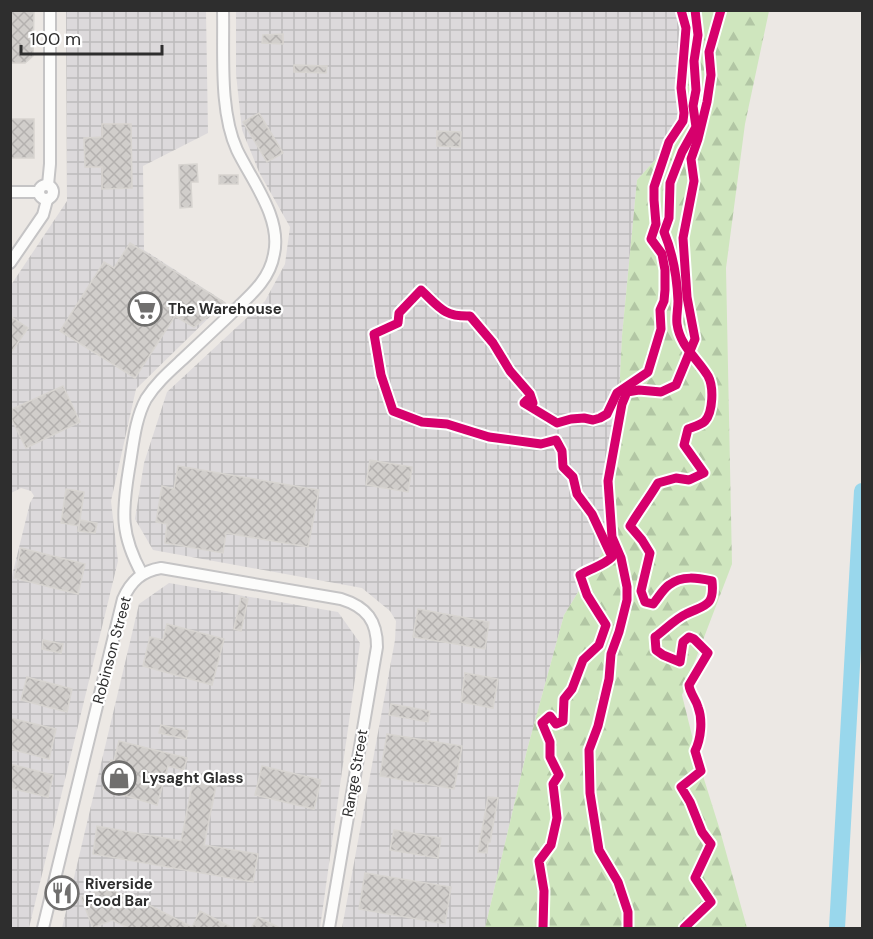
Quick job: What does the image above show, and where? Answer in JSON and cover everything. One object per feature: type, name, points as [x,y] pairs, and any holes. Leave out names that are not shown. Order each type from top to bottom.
[{"type":"street","points":[[10,263],[43,215],[44,192],[50,164],[50,10]]},
{"type":"street","points":[[142,574],[125,530],[123,505],[142,406],[160,381],[255,291],[265,279],[275,253],[276,239],[271,218],[230,132],[225,104],[223,10]]},
{"type":"street","points":[[10,192],[44,192]]},
{"type":"street","name":"Range Street","points":[[142,574],[154,569],[170,569],[342,599],[357,606],[371,619],[377,635],[377,647],[329,928]]},
{"type":"street","name":"Robinson Street","points":[[43,928],[123,599],[131,584],[142,574]]},
{"type":"shaded area","points":[[66,11],[206,11],[208,133],[143,166],[144,250],[225,302],[136,389],[111,501],[118,561],[29,928],[11,928],[10,584],[30,503],[34,496],[31,491],[21,488],[11,493],[11,285],[67,201]]},
{"type":"shaded area","points":[[236,11],[687,11],[683,89],[674,139],[637,180],[622,336],[612,537],[564,615],[527,750],[485,928],[342,928],[395,640],[396,621],[390,611],[362,588],[153,550],[135,519],[144,463],[167,392],[265,301],[285,264],[290,227],[259,172],[242,130],[236,74]]},
{"type":"shaded area","points":[[169,583],[338,612],[360,643],[320,928],[62,928],[139,604]]},
{"type":"green space","points":[[687,11],[769,11],[745,124],[726,268],[732,564],[682,695],[698,760],[747,928],[485,928],[527,750],[564,615],[612,537],[622,336],[637,180],[674,139],[683,89]]},
{"type":"building","points":[[10,10],[34,10],[33,56],[25,63],[10,63]]},
{"type":"building","points":[[283,34],[283,44],[262,43],[263,35]]},
{"type":"building","points":[[294,65],[327,66],[326,73],[294,72]]},
{"type":"building","points":[[259,113],[283,153],[267,162],[243,122]]},
{"type":"building","points":[[10,119],[34,119],[34,158],[10,158]]},
{"type":"building","points":[[102,124],[131,124],[132,188],[102,189],[102,167],[85,167],[84,138],[102,137]]},
{"type":"building","points":[[437,131],[461,132],[460,147],[437,146]]},
{"type":"building","points":[[197,164],[198,182],[191,182],[192,207],[180,208],[179,165]]},
{"type":"building","points":[[219,175],[238,175],[238,184],[219,184]]},
{"type":"building","name":"The Warehouse","points":[[130,243],[225,303],[194,327],[175,316],[135,378],[60,331],[104,262],[114,268]]},
{"type":"building","points":[[10,316],[28,328],[10,354]]},
{"type":"building","points":[[63,386],[80,422],[26,448],[10,416],[10,410]]},
{"type":"building","points":[[370,460],[412,467],[408,492],[366,485]]},
{"type":"building","points":[[178,466],[319,490],[308,547],[226,533],[223,553],[165,543],[167,524],[156,522],[162,486],[174,489]]},
{"type":"building","points":[[66,489],[84,492],[79,526],[61,523]]},
{"type":"building","points":[[80,520],[97,523],[95,533],[78,531]]},
{"type":"building","points":[[21,548],[85,564],[78,594],[14,578]]},
{"type":"building","points":[[241,597],[248,599],[241,631],[234,629]]},
{"type":"building","points":[[418,609],[489,622],[485,649],[413,637]]},
{"type":"building","points":[[167,624],[224,639],[212,685],[143,666],[150,637],[163,640]]},
{"type":"building","points":[[43,640],[63,644],[61,653],[42,649]]},
{"type":"building","points":[[465,673],[498,679],[493,708],[461,702]]},
{"type":"building","points":[[27,677],[72,689],[67,712],[21,700]]},
{"type":"building","points":[[391,704],[430,711],[428,722],[389,715]]},
{"type":"building","points":[[10,718],[56,729],[49,759],[10,749]]},
{"type":"building","points":[[161,725],[188,731],[186,739],[159,733]]},
{"type":"building","points":[[387,734],[462,746],[454,789],[380,776]]},
{"type":"building","points":[[119,741],[187,758],[184,770],[168,766],[157,805],[103,789]]},
{"type":"building","points":[[10,764],[53,775],[48,797],[10,788]]},
{"type":"building","points":[[262,766],[321,780],[314,809],[255,795]]},
{"type":"building","points":[[193,781],[216,786],[204,845],[258,854],[253,882],[93,854],[97,826],[181,841]]},
{"type":"building","points":[[488,797],[498,798],[487,853],[478,852]]},
{"type":"building","points":[[394,830],[441,838],[438,858],[390,850]]},
{"type":"building","points":[[365,873],[451,887],[445,924],[359,909]]},
{"type":"building","points":[[106,888],[107,892],[113,890],[143,906],[145,903],[192,927],[200,911],[233,928],[128,928],[112,920],[93,928],[81,897]]},
{"type":"building","points":[[258,917],[280,928],[251,928]]},
{"type":"waterway","points":[[837,928],[862,491]]},
{"type":"cycle path","points":[[543,928],[544,891],[539,861],[551,845],[557,818],[553,784],[559,775],[550,757],[550,742],[542,723],[550,716],[556,724],[563,721],[564,699],[572,689],[583,660],[599,645],[606,625],[587,595],[580,575],[612,557],[592,514],[577,494],[573,477],[563,467],[562,451],[556,440],[541,444],[489,437],[447,424],[422,422],[393,411],[381,375],[374,334],[398,323],[399,313],[421,290],[442,310],[454,315],[470,316],[493,343],[510,371],[530,394],[533,403],[527,400],[524,403],[557,423],[571,419],[600,418],[607,414],[617,393],[648,372],[661,329],[660,310],[665,290],[662,254],[651,239],[656,224],[654,187],[669,142],[683,121],[684,113],[681,88],[686,28],[681,10]]},
{"type":"cycle path","points":[[684,928],[711,902],[695,878],[711,844],[702,832],[690,802],[681,787],[701,771],[695,751],[701,723],[697,704],[689,685],[708,653],[689,637],[683,642],[680,662],[656,650],[655,637],[682,616],[707,604],[712,596],[712,581],[696,578],[679,580],[667,587],[653,604],[645,602],[641,591],[650,553],[630,526],[658,483],[676,478],[689,480],[704,473],[684,445],[688,429],[701,424],[708,417],[712,399],[711,386],[708,376],[685,345],[679,332],[676,274],[664,232],[669,218],[670,183],[682,152],[696,127],[693,106],[696,90],[694,61],[698,35],[695,10]]},
{"type":"cycle path","points":[[628,928],[628,912],[618,882],[599,850],[590,793],[589,750],[598,726],[609,679],[611,654],[627,600],[627,587],[621,558],[612,537],[608,481],[622,404],[627,392],[639,390],[661,392],[676,385],[695,339],[687,297],[683,238],[694,181],[691,159],[707,102],[711,75],[709,52],[721,10]]},
{"type":"place","name":"The Warehouse","points":[[145,309]]},
{"type":"place","name":"Lysaght Glass","points":[[119,778]]},
{"type":"place","name":"Riverside Food Bar","points":[[62,893]]}]
